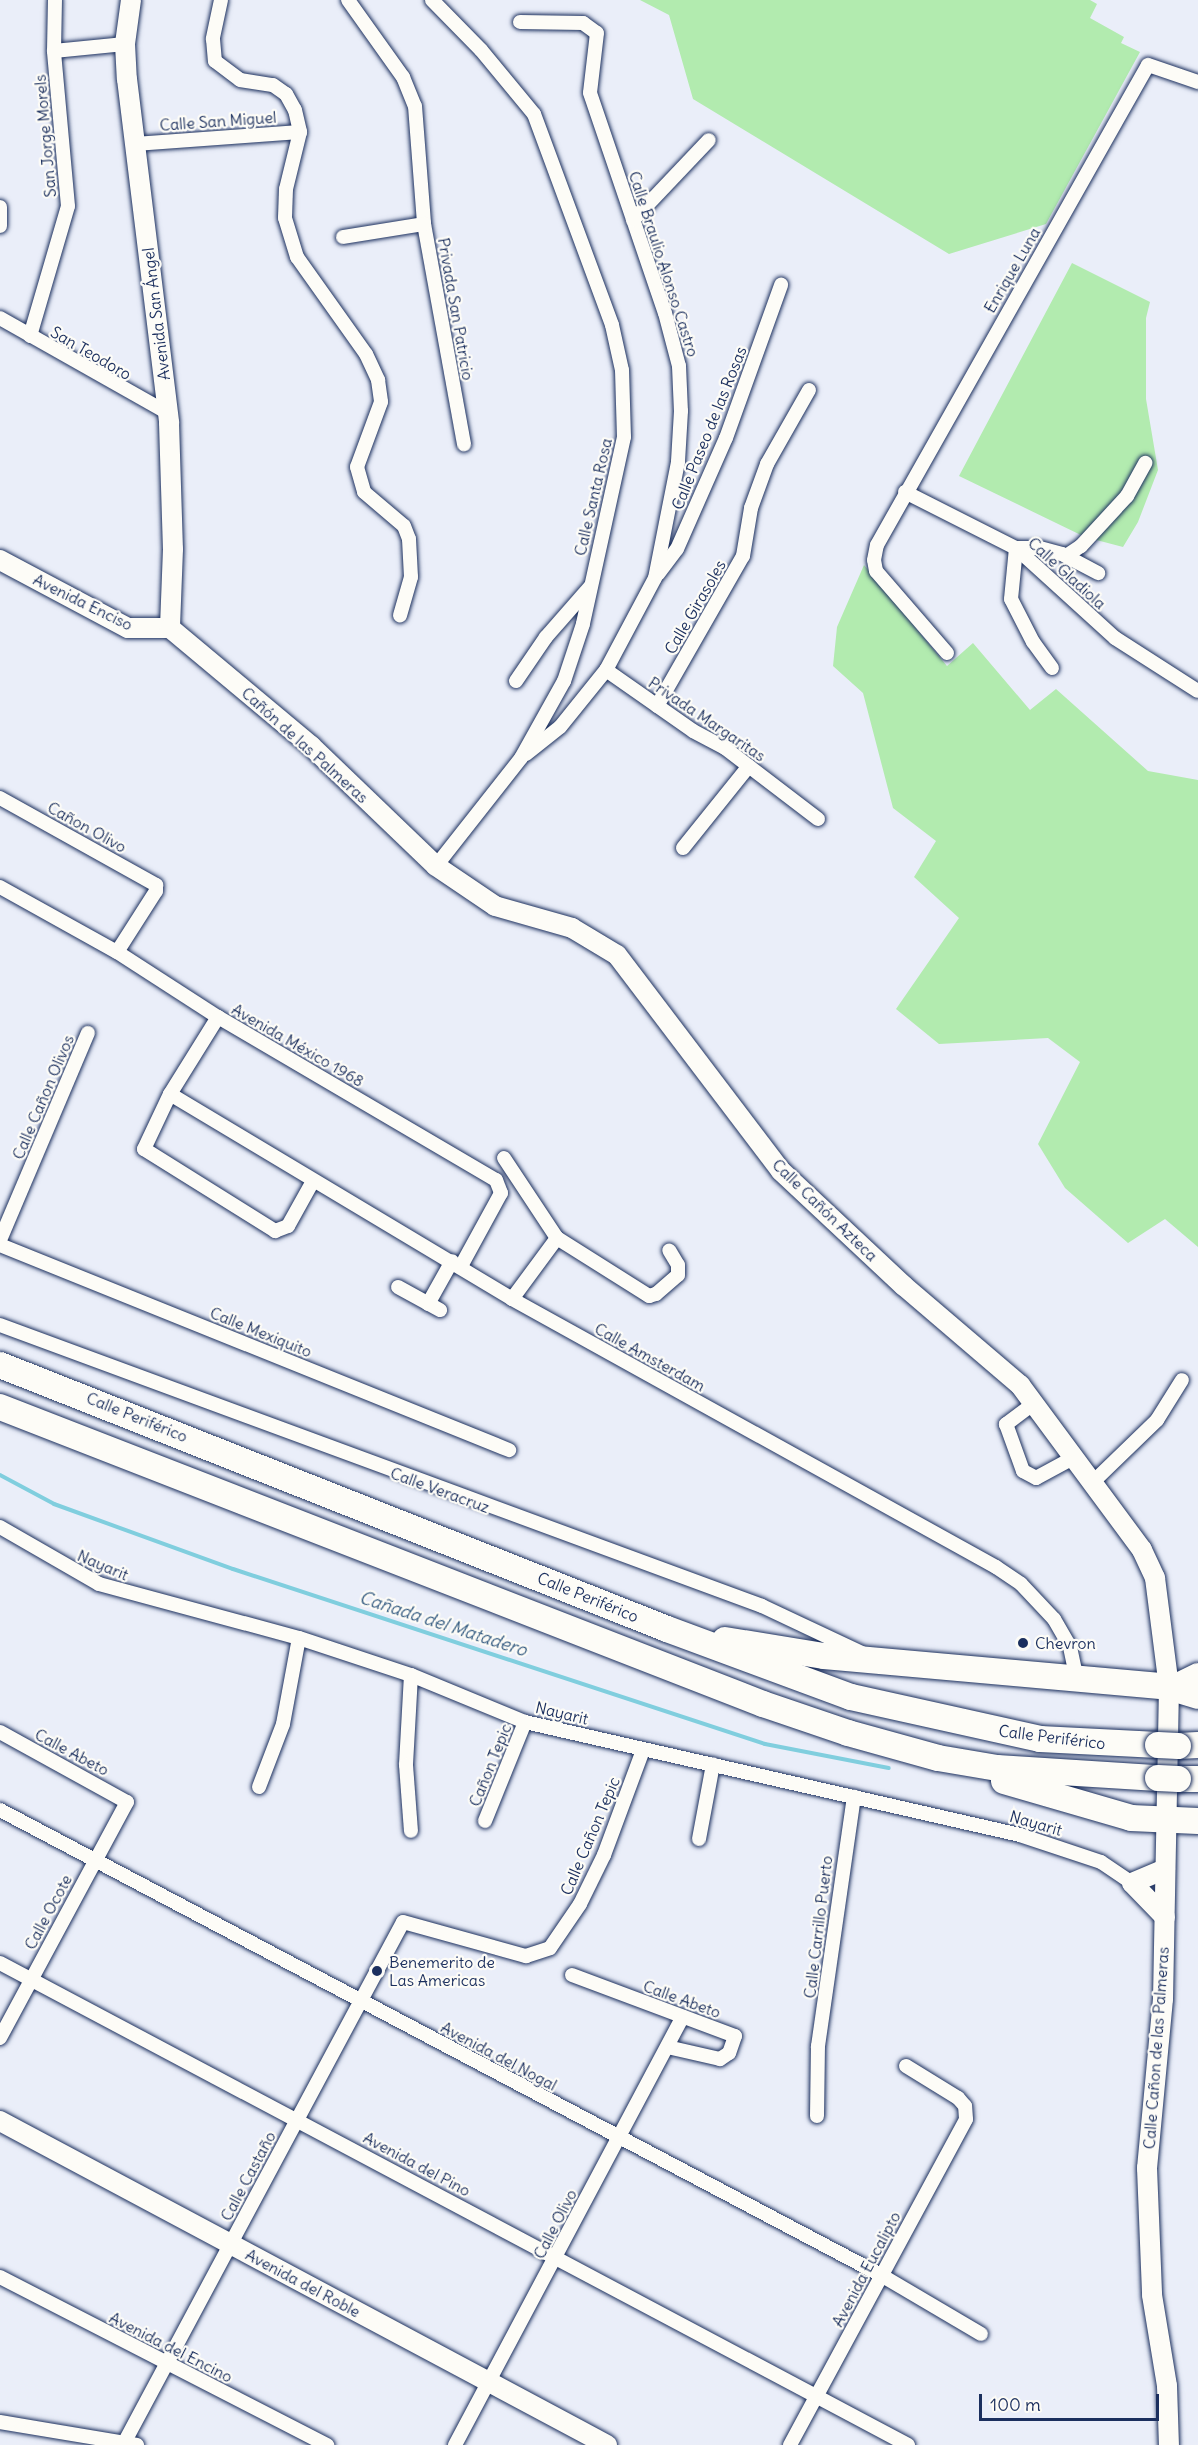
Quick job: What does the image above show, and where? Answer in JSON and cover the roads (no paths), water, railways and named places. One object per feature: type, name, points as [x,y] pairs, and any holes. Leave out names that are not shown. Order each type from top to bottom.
[{"type":"highway","name":"Calle Periférico","points":[[0,1365],[785,1675],[891,1708],[1040,1739],[1178,1746]]},
{"type":"highway","name":"Calle Periférico","points":[[0,1407],[763,1704],[938,1758],[1030,1773],[1178,1779]]},
{"type":"highway","points":[[667,1629],[877,1661],[1169,1687],[1198,1696]]},
{"type":"highway","points":[[938,1758],[1089,1807],[1131,1818],[1168,1822],[1198,1821]]},
{"type":"main road","name":"Avenida San Ángel","points":[[131,0],[125,45],[168,413],[173,549],[170,628]]},
{"type":"main road","name":"Avenida Enciso","points":[[0,560],[128,627],[170,628]]},
{"type":"main road","name":"Cañón de las Palmeras","points":[[170,628],[311,746],[436,866]]},
{"type":"main road","name":"Calle Cañón Azteca","points":[[436,866],[495,906],[572,928],[617,955],[781,1171],[904,1286],[995,1362],[1033,1404],[1072,1458],[1125,1523],[1155,1578]]},
{"type":"main road","name":"Calle Cañon de las Palmeras","points":[[1155,1578],[1169,1687],[1168,1822],[1163,1999],[1147,2168],[1152,2295],[1168,2395],[1169,2445]]},
{"type":"main road","points":[[1169,1687],[1198,1673]]},
{"type":"main road","points":[[1165,1917],[1132,1883],[1166,1869]]},
{"type":"main road","name":"Avenida del Roble","points":[[0,2121],[607,2445]]},
{"type":"street","name":"San Jorge Morels","points":[[30,336],[68,206],[54,51],[55,0]]},
{"type":"street","name":"Calle San Miguel","points":[[135,144],[300,132],[286,94],[273,85],[240,80],[215,61],[213,39],[221,0]]},
{"type":"street","points":[[348,0],[410,89],[424,224]]},
{"type":"street","name":"Calle Santa Rosa","points":[[432,0],[481,50],[534,114],[612,325],[622,370],[624,437],[575,657],[521,758],[436,866]]},
{"type":"street","name":"Calle Braulio Alonso Castro","points":[[520,22],[583,23],[597,33],[590,93],[680,366],[678,462],[655,578],[606,670],[560,728],[521,758]]},
{"type":"street","points":[[54,51],[125,45]]},
{"type":"street","name":"Enrique Luna","points":[[946,653],[876,571],[877,544],[1148,65],[1198,82]]},
{"type":"street","points":[[300,132],[286,189],[285,218],[297,257],[366,354],[378,380],[381,402],[357,467],[364,492],[404,526],[409,539],[411,577],[409,596],[400,615]]},
{"type":"street","points":[[633,220],[709,140]]},
{"type":"street","points":[[0,207],[0,226]]},
{"type":"street","name":"Privada San Patricio","points":[[343,237],[424,224],[464,444]]},
{"type":"street","name":"Calle Paseo de las Rosas","points":[[655,578],[676,549],[726,438],[781,285]]},
{"type":"street","name":"San Teodoro","points":[[0,318],[168,413]]},
{"type":"street","name":"Calle Girasoles","points":[[657,706],[743,556],[751,508],[766,464],[809,390]]},
{"type":"street","points":[[1066,556],[1081,546],[1127,496],[1144,463]]},
{"type":"street","name":"Calle Gladiola","points":[[905,492],[1016,548],[1114,638],[1198,691]]},
{"type":"street","points":[[1052,668],[1033,642],[1011,599],[1016,548],[1040,548],[1066,556],[1098,573]]},
{"type":"street","points":[[516,681],[546,637],[590,587]]},
{"type":"street","name":"Privada Margaritas","points":[[606,670],[749,766],[818,819]]},
{"type":"street","points":[[683,848],[749,766]]},
{"type":"street","name":"Cañon Olivo","points":[[0,798],[156,885],[156,891],[117,952]]},
{"type":"street","name":"Avenida México 1968","points":[[0,887],[117,952],[218,1017],[496,1180],[501,1192],[457,1263]]},
{"type":"street","points":[[218,1017],[170,1094],[144,1149],[275,1231],[288,1226],[313,1181]]},
{"type":"street","name":"Calle Cañon Olivos","points":[[0,1240],[88,1033]]},
{"type":"street","name":"Calle Amsterdam","points":[[170,1094],[313,1181],[457,1263],[512,1299],[996,1567],[1021,1584],[1054,1619],[1071,1647],[1077,1678]]},
{"type":"street","points":[[504,1158],[557,1238],[652,1297],[678,1275],[678,1265],[669,1250]]},
{"type":"street","points":[[512,1299],[557,1238]]},
{"type":"street","name":"Calle Mexiquito","points":[[0,1245],[509,1450]]},
{"type":"street","points":[[398,1287],[434,1307],[457,1263]]},
{"type":"street","name":"Calle Veracruz","points":[[0,1325],[762,1606],[877,1661]]},
{"type":"street","points":[[1092,1483],[1164,1412],[1182,1380]]},
{"type":"street","points":[[1033,1404],[1006,1424],[1023,1471],[1036,1478],[1072,1458]]},
{"type":"street","points":[[0,1546],[4,1530]]},
{"type":"street","name":"Nayarit","points":[[4,1530],[99,1584],[299,1638],[411,1675],[525,1722],[1020,1835],[1101,1862],[1132,1883]]},
{"type":"street","points":[[259,1787],[283,1724],[299,1638]]},
{"type":"street","points":[[411,1675],[406,1765],[411,1831]]},
{"type":"street","name":"Cañon Tepic","points":[[485,1821],[525,1722]]},
{"type":"street","name":"Calle Abeto","points":[[0,1732],[127,1802]]},
{"type":"street","name":"Calle Cañon Tepic","points":[[403,1922],[526,1956],[537,1955],[550,1948],[580,1904],[604,1855],[643,1750]]},
{"type":"street","points":[[699,1839],[713,1764]]},
{"type":"street","name":"Calle Carrillo Puerto","points":[[817,2116],[817,2062],[854,1797]]},
{"type":"street","name":"Calle Ocote","points":[[0,2038],[127,1802]]},
{"type":"street","name":"Avenida del Nogal","points":[[0,1810],[880,2275],[981,2334]]},
{"type":"street","name":"Calle Castaño","points":[[128,2444],[166,2364],[403,1922]]},
{"type":"street","name":"Avenida del Pino","points":[[0,1963],[818,2395],[908,2445]]},
{"type":"street","name":"Calle Abeto","points":[[572,1975],[735,2036],[729,2053],[710,2060],[667,2047]]},
{"type":"street","name":"Calle Olivo","points":[[455,2445],[683,2018]]},
{"type":"street","name":"Avenida Eucalipto","points":[[790,2445],[966,2119],[965,2106],[906,2066]]},
{"type":"street","name":"Avenida del Encino","points":[[0,2277],[327,2445]]},
{"type":"street","points":[[0,2422],[128,2444]]},
{"type":"waterway","name":"Cañada del Matadero","points":[[0,1475],[54,1504],[233,1569],[765,1744],[889,1768]]},
{"type":"place","name":"Chevron","points":[[1023,1643]]},
{"type":"place","name":"Benemerito de Las Americas","points":[[377,1971]]}]
